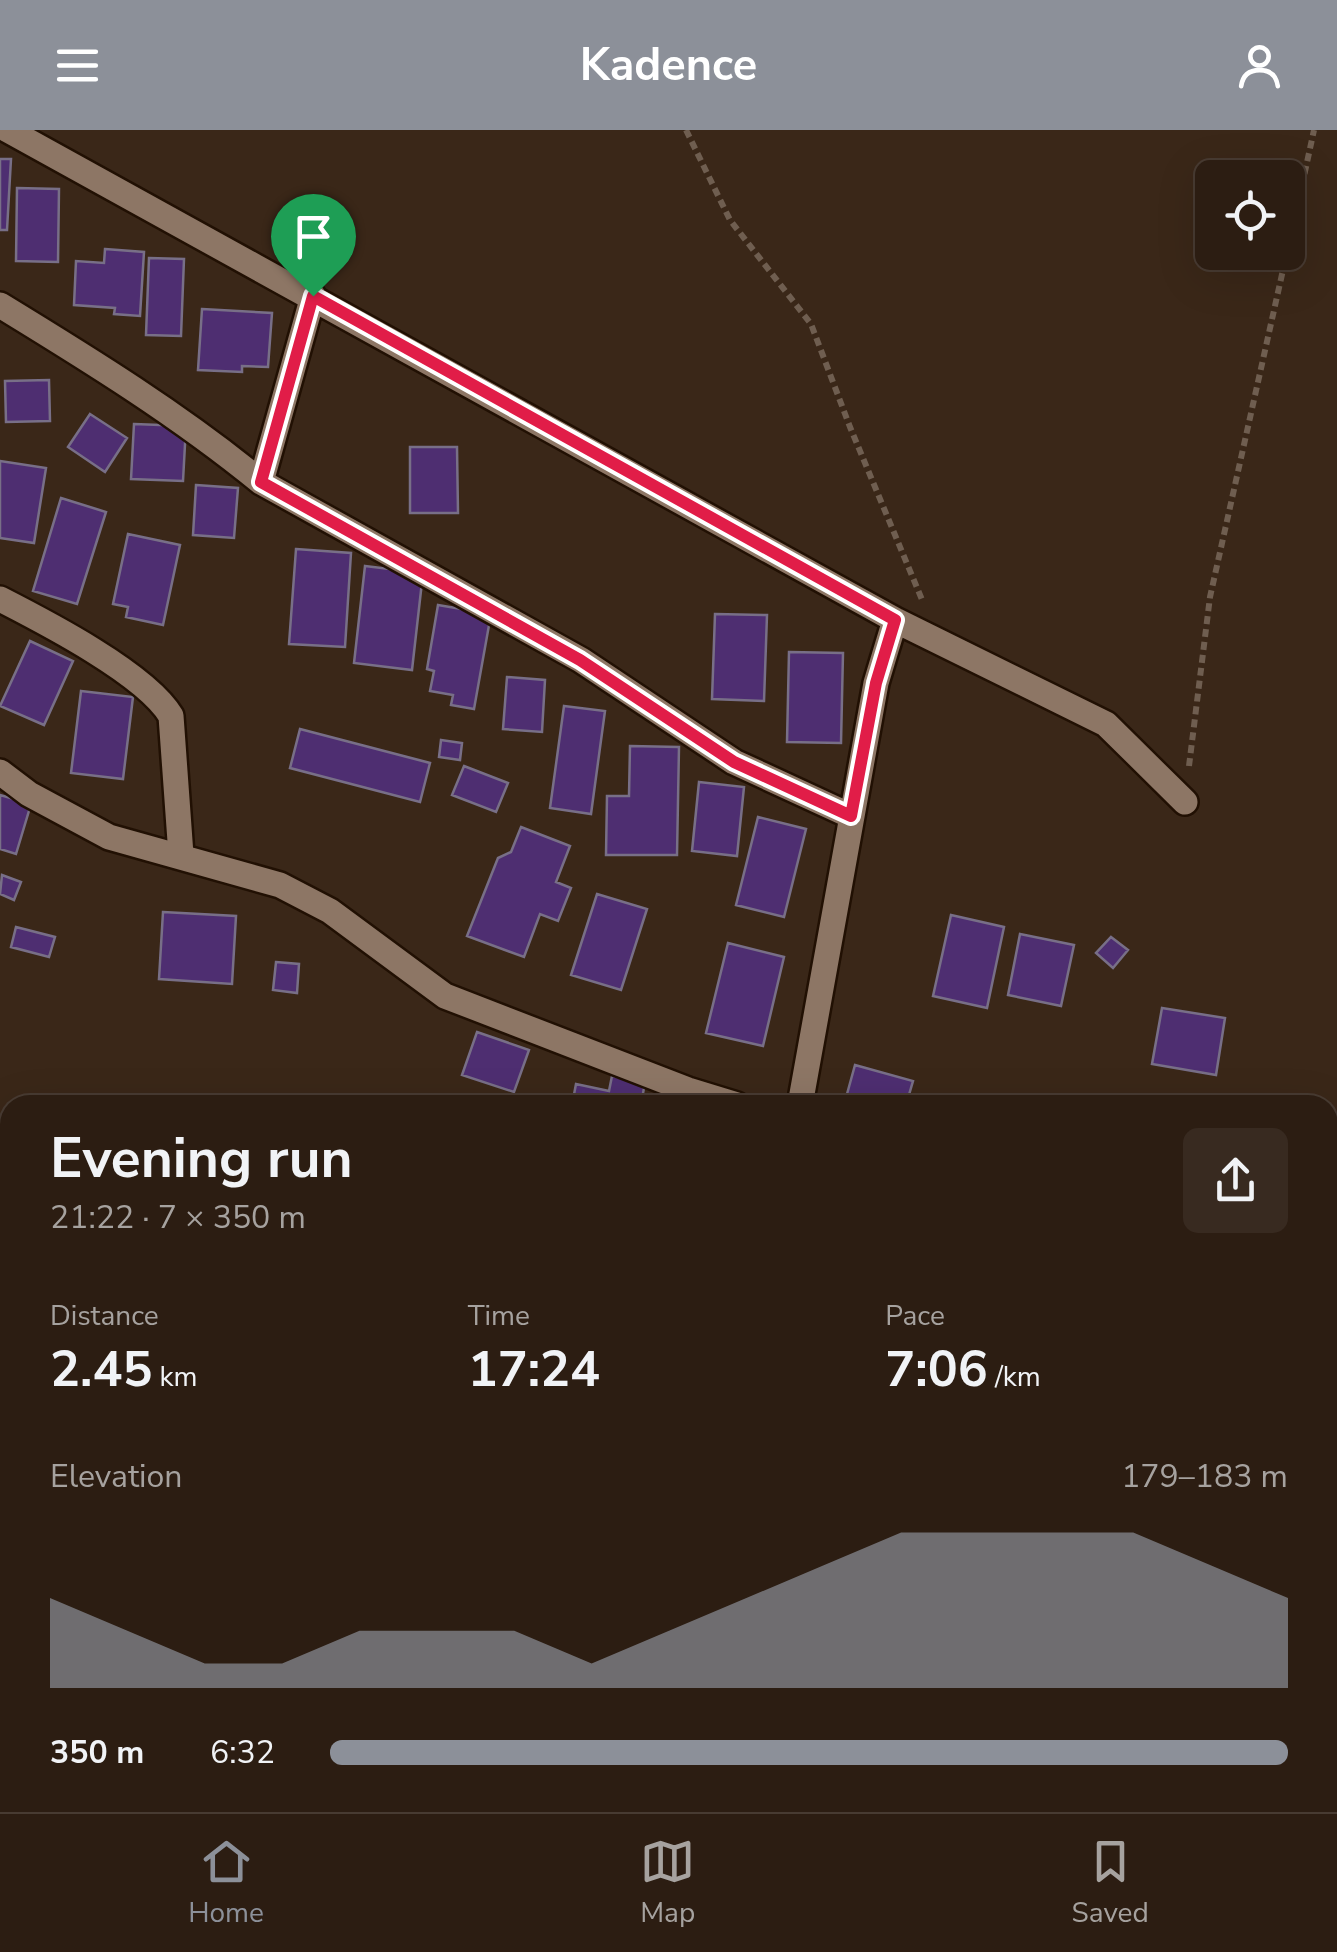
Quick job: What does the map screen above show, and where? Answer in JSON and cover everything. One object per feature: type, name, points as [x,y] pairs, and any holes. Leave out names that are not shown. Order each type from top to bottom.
[{"type":"street","points":[[8,130],[895,620],[1106,724],[1185,802]]},
{"type":"street","points":[[261,482],[313,296]]},
{"type":"street","points":[[0,305],[117,377],[261,482],[580,660],[734,762],[851,816]]},
{"type":"street","points":[[0,599],[92,652],[161,699],[171,716],[181,855]]},
{"type":"street","points":[[802,1095],[876,683],[895,620]]},
{"type":"street","points":[[0,772],[28,794],[109,837],[280,885],[330,910],[445,996],[707,1095]]},
{"type":"path","points":[[686,130],[730,220],[811,324],[939,640]]},
{"type":"path","points":[[1305,170],[1314,130]]},
{"type":"path","points":[[1185,802],[1210,598],[1283,270]]},
{"type":"building","points":[[0,159],[11,159],[7,230],[0,230]]},
{"type":"building","points":[[17,188],[59,189],[58,262],[16,261]]},
{"type":"building","points":[[105,249],[144,252],[140,316],[114,314],[115,308],[74,305],[76,261],[104,263]]},
{"type":"building","points":[[149,258],[184,259],[181,336],[146,335]]},
{"type":"building","points":[[202,309],[272,313],[268,367],[242,366],[242,372],[198,370]]},
{"type":"building","points":[[49,380],[50,421],[6,422],[5,381]]},
{"type":"building","points":[[90,414],[127,438],[105,472],[68,447]]},
{"type":"building","points":[[134,424],[186,426],[183,481],[131,479]]},
{"type":"building","points":[[410,447],[457,447],[458,513],[410,513]]},
{"type":"building","points":[[0,461],[46,468],[34,543],[0,538]]},
{"type":"building","points":[[196,485],[238,488],[234,538],[193,535]]},
{"type":"building","points":[[61,498],[106,512],[77,604],[33,591]]},
{"type":"building","points":[[128,534],[180,545],[163,625],[126,617],[128,607],[113,604]]},
{"type":"building","points":[[296,549],[351,553],[345,647],[289,644]]},
{"type":"building","points":[[365,566],[423,573],[412,670],[354,663]]},
{"type":"building","points":[[438,605],[491,614],[474,709],[451,705],[453,695],[430,691],[434,671],[427,669]]},
{"type":"building","points":[[715,614],[767,615],[764,701],[712,699]]},
{"type":"building","points":[[30,641],[73,661],[44,725],[0,706]]},
{"type":"building","points":[[789,652],[843,653],[841,743],[787,742]]},
{"type":"building","points":[[507,677],[545,680],[542,732],[503,729]]},
{"type":"building","points":[[81,691],[133,697],[123,779],[71,773]]},
{"type":"building","points":[[564,706],[605,711],[591,814],[550,808]]},
{"type":"building","points":[[300,729],[430,763],[420,802],[290,768]]},
{"type":"building","points":[[441,740],[462,743],[460,760],[439,757]]},
{"type":"building","points":[[630,746],[679,747],[677,855],[606,855],[607,796],[629,796]]},
{"type":"building","points":[[464,766],[508,783],[496,812],[452,795]]},
{"type":"building","points":[[699,782],[744,787],[737,856],[692,851]]},
{"type":"building","points":[[0,795],[31,804],[16,854],[0,849]]},
{"type":"building","points":[[758,817],[806,829],[784,917],[736,905]]},
{"type":"building","points":[[521,827],[570,846],[556,882],[571,888],[558,921],[540,914],[524,957],[467,936],[498,858],[511,852]]},
{"type":"building","points":[[2,875],[21,882],[14,900],[0,894]]},
{"type":"building","points":[[597,894],[647,909],[621,990],[571,975]]},
{"type":"building","points":[[163,912],[236,916],[232,984],[159,979]]},
{"type":"building","points":[[951,915],[1004,927],[987,1008],[933,996]]},
{"type":"building","points":[[16,927],[55,937],[49,957],[11,947]]},
{"type":"building","points":[[1020,934],[1074,945],[1061,1006],[1008,995]]},
{"type":"building","points":[[1111,937],[1128,950],[1113,968],[1096,953]]},
{"type":"building","points":[[728,943],[784,957],[763,1046],[706,1033]]},
{"type":"building","points":[[276,962],[299,964],[297,993],[273,990]]},
{"type":"building","points":[[1162,1008],[1225,1018],[1216,1075],[1152,1064]]},
{"type":"building","points":[[477,1032],[529,1050],[514,1092],[462,1075]]},
{"type":"building","points":[[855,1065],[913,1081],[909,1095],[847,1095]]},
{"type":"building","points":[[612,1076],[645,1082],[643,1095],[574,1095],[576,1084],[609,1091]]},
{"type":"route","points":[[313,296],[895,620],[876,683],[851,816],[734,762],[580,660],[261,482],[313,296]]}]
